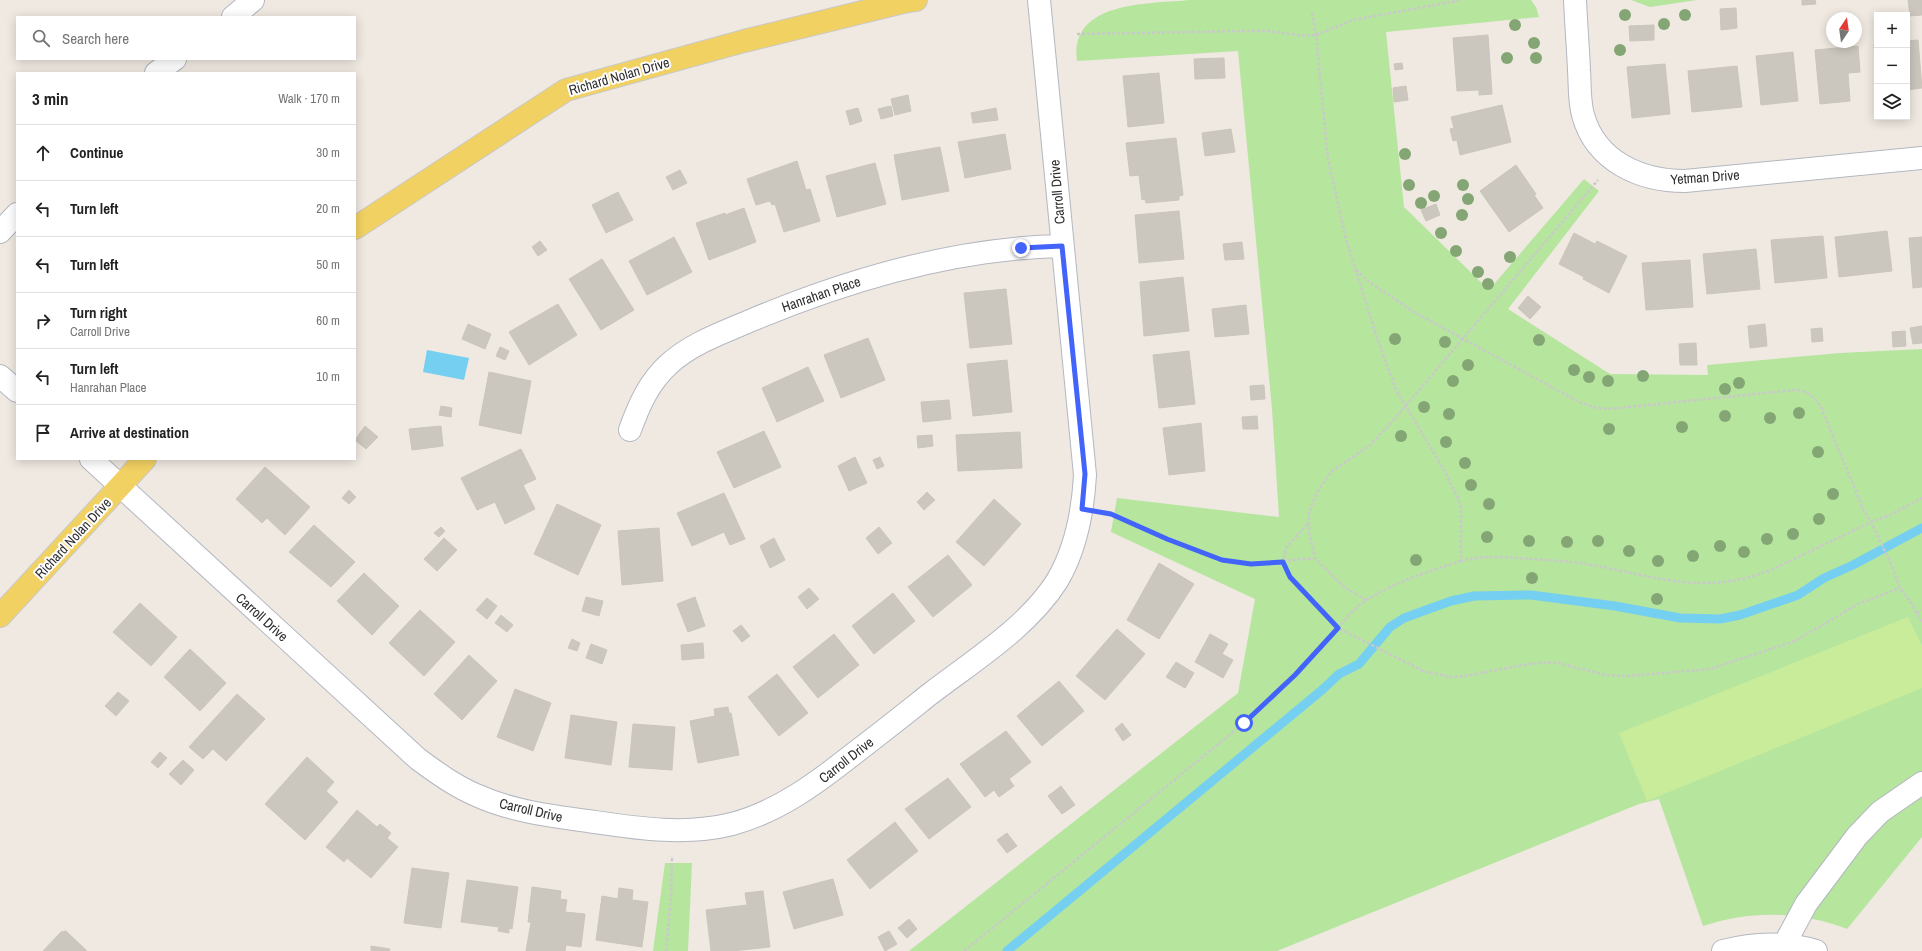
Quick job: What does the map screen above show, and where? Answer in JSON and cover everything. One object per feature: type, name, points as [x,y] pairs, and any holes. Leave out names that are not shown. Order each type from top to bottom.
[{"type":"main road","name":"Richard Nolan Drive","points":[[356,227],[566,90],[744,41],[916,0]]},
{"type":"main road","name":"Richard Nolan Drive","points":[[0,616],[144,460]]},
{"type":"street","points":[[234,16],[253,0]]},
{"type":"street","name":"Carroll Drive","points":[[92,460],[418,759],[455,784],[498,804],[541,814],[650,830],[671,830],[731,824],[771,810],[812,786],[1009,633],[1031,612],[1057,580],[1067,562],[1074,543],[1082,509],[1085,474],[1038,0]]},
{"type":"street","name":"Yetman Drive","points":[[1575,0],[1580,99],[1583,116],[1596,142],[1613,160],[1629,170],[1648,177],[1666,181],[1679,181],[1922,158]]},
{"type":"street","points":[[157,72],[174,60]]},
{"type":"street","points":[[0,232],[16,215]]},
{"type":"street","name":"Hanrahan Place","points":[[630,430],[643,397],[655,379],[670,363],[688,349],[733,328],[810,297],[894,271],[986,252],[1034,246],[1062,246]]},
{"type":"street","points":[[0,376],[16,390]]},
{"type":"street","points":[[1784,945],[1806,904],[1857,836],[1880,812],[1922,783]]},
{"type":"street","points":[[1723,951],[1760,945],[1784,945],[1816,951]]},
{"type":"path","points":[[1077,34],[1268,31],[1316,36],[1353,20],[1462,0]]},
{"type":"path","points":[[1312,12],[1316,36],[1328,159],[1346,239],[1386,366],[1396,390],[1444,470],[1458,498],[1460,510],[1461,561]]},
{"type":"path","points":[[1366,600],[1344,587],[1315,558],[1308,522],[1311,502],[1324,480],[1340,465],[1369,446],[1405,407],[1613,160]]},
{"type":"path","points":[[1356,270],[1369,282],[1395,301],[1579,402],[1597,408],[1609,409],[1794,390],[1805,392],[1814,398],[1821,407],[1864,511],[1871,522],[1891,564],[1900,588],[1922,623]]},
{"type":"path","points":[[964,951],[1254,715],[1295,675],[1356,608],[1366,600],[1410,580],[1461,561],[1496,556],[1579,563],[1682,583],[1720,584],[1754,577],[1771,570],[1871,522],[1890,515],[1922,498]]},
{"type":"path","points":[[1082,509],[1111,514],[1167,539],[1222,560],[1251,564],[1315,558]]},
{"type":"path","points":[[1308,522],[1286,548],[1283,562],[1290,577],[1338,628],[1423,671],[1450,677],[1465,676],[1534,663],[1554,662],[1606,675],[1628,676],[1693,672],[1710,669],[1795,641],[1858,604],[1900,588]]},
{"type":"path","points":[[1917,613],[1922,610]]},
{"type":"path","points":[[666,951],[672,879],[671,830]]},
{"type":"green space","points":[[1190,0],[1531,0],[1536,7],[1539,17],[1386,32],[1404,207],[1489,290],[1584,179],[1599,191],[1508,309],[1610,374],[1708,375],[1707,365],[1840,353],[1922,349],[1922,837],[1847,929],[1811,919],[1775,915],[1739,917],[1703,926],[1659,799],[1639,804],[1277,951],[909,951],[1238,693],[1255,599],[1111,532],[1117,498],[1279,517],[1272,409],[1238,51],[1077,61],[1078,41],[1086,26],[1099,16],[1116,9],[1135,5]]},
{"type":"green space","points":[[1631,0],[1697,0],[1650,7]]},
{"type":"green space","points":[[1908,617],[1922,646],[1922,688],[1647,801],[1619,733]]},
{"type":"green space","points":[[665,863],[692,863],[688,951],[653,951]]},
{"type":"water","points":[[427,350],[469,358],[464,380],[423,372]]},
{"type":"building","points":[[1802,0],[1815,0],[1816,4],[1802,5]]},
{"type":"building","points":[[1908,0],[1922,0],[1922,15],[1910,16]]},
{"type":"building","points":[[1736,8],[1737,28],[1721,30],[1720,9]]},
{"type":"building","points":[[1654,25],[1654,40],[1630,41],[1629,26]]},
{"type":"building","points":[[1488,35],[1492,94],[1479,95],[1479,90],[1457,91],[1453,38]]},
{"type":"building","points":[[1918,40],[1922,88],[1910,90],[1910,48],[1910,41]]},
{"type":"building","points":[[1858,48],[1860,72],[1848,73],[1850,101],[1820,104],[1815,50]]},
{"type":"building","points":[[1793,52],[1798,101],[1761,105],[1756,56]]},
{"type":"building","points":[[1224,58],[1225,78],[1195,79],[1194,59]]},
{"type":"building","points":[[1402,63],[1403,69],[1395,70],[1394,64]]},
{"type":"building","points":[[1665,64],[1670,114],[1632,118],[1627,67]]},
{"type":"building","points":[[1737,66],[1742,107],[1692,112],[1688,71]]},
{"type":"building","points":[[1159,73],[1164,123],[1128,127],[1123,76]]},
{"type":"building","points":[[1406,86],[1408,100],[1394,102],[1393,88]]},
{"type":"building","points":[[908,95],[911,111],[895,115],[891,99]]},
{"type":"building","points":[[1502,105],[1511,142],[1460,155],[1457,140],[1453,141],[1450,129],[1454,128],[1451,117]]},
{"type":"building","points":[[891,106],[893,116],[881,119],[878,109]]},
{"type":"building","points":[[858,108],[862,121],[850,125],[846,111]]},
{"type":"building","points":[[996,108],[998,120],[973,123],[971,113]]},
{"type":"building","points":[[1231,129],[1235,152],[1205,156],[1202,133]]},
{"type":"building","points":[[1005,134],[1011,169],[965,178],[958,142]]},
{"type":"building","points":[[1176,138],[1183,195],[1179,196],[1179,200],[1146,203],[1145,199],[1142,200],[1139,175],[1130,176],[1126,143]]},
{"type":"building","points":[[940,147],[949,191],[902,200],[894,155]]},
{"type":"building","points":[[797,161],[806,190],[810,189],[820,221],[784,232],[775,204],[772,205],[770,201],[756,205],[747,179]]},
{"type":"building","points":[[875,163],[886,204],[837,217],[826,176]]},
{"type":"building","points":[[1516,165],[1536,194],[1534,195],[1543,208],[1509,232],[1480,191]]},
{"type":"building","points":[[680,170],[687,183],[673,190],[666,177]]},
{"type":"building","points":[[618,192],[633,220],[606,233],[592,205]]},
{"type":"building","points":[[1436,204],[1440,215],[1426,221],[1421,210]]},
{"type":"building","points":[[744,208],[756,242],[709,260],[696,223]]},
{"type":"building","points":[[1179,211],[1184,259],[1139,263],[1135,215]]},
{"type":"building","points":[[1887,231],[1892,271],[1839,277],[1835,237]]},
{"type":"building","points":[[1574,233],[1595,244],[1597,241],[1627,256],[1609,293],[1583,279],[1584,277],[1559,264]]},
{"type":"building","points":[[1823,236],[1827,278],[1775,283],[1771,240]]},
{"type":"building","points":[[674,237],[692,272],[647,295],[629,261]]},
{"type":"building","points":[[1922,237],[1922,287],[1913,288],[1909,238]]},
{"type":"building","points":[[540,241],[547,250],[538,256],[532,247]]},
{"type":"building","points":[[1242,242],[1244,259],[1225,260],[1223,244]]},
{"type":"building","points":[[1756,249],[1760,289],[1707,294],[1703,254]]},
{"type":"building","points":[[602,259],[634,310],[601,330],[569,279]]},
{"type":"building","points":[[1690,260],[1693,307],[1646,310],[1642,263]]},
{"type":"building","points":[[1183,277],[1189,331],[1144,336],[1140,282]]},
{"type":"building","points":[[1006,289],[1012,344],[970,348],[964,293]]},
{"type":"building","points":[[1528,296],[1541,307],[1530,319],[1518,308]]},
{"type":"building","points":[[558,304],[577,335],[529,365],[509,332]]},
{"type":"building","points":[[1246,305],[1249,334],[1215,337],[1212,309]]},
{"type":"building","points":[[468,324],[491,334],[485,349],[462,339]]},
{"type":"building","points":[[1765,324],[1767,346],[1750,348],[1748,326]]},
{"type":"building","points":[[1922,326],[1922,343],[1913,344],[1910,328]]},
{"type":"building","points":[[1822,328],[1823,341],[1812,342],[1811,329]]},
{"type":"building","points":[[1905,331],[1906,346],[1893,347],[1892,332]]},
{"type":"building","points":[[868,338],[885,380],[841,398],[824,355]]},
{"type":"building","points":[[1696,343],[1697,365],[1680,365],[1679,344]]},
{"type":"building","points":[[500,347],[509,351],[505,360],[496,356]]},
{"type":"building","points":[[1189,351],[1195,404],[1159,408],[1153,355]]},
{"type":"building","points":[[1007,360],[1012,412],[973,416],[967,364]]},
{"type":"building","points":[[808,367],[824,401],[777,422],[762,388]]},
{"type":"building","points":[[489,372],[531,381],[521,434],[479,425]]},
{"type":"building","points":[[1264,385],[1265,399],[1251,400],[1250,386]]},
{"type":"building","points":[[949,400],[951,419],[923,422],[921,402]]},
{"type":"building","points":[[441,406],[452,408],[451,417],[439,415]]},
{"type":"building","points":[[1257,416],[1258,429],[1243,429],[1242,417]]},
{"type":"building","points":[[1201,423],[1205,471],[1169,475],[1163,428]]},
{"type":"building","points":[[365,426],[378,437],[366,449],[356,441]]},
{"type":"building","points":[[441,426],[443,446],[412,450],[409,429]]},
{"type":"building","points":[[764,431],[781,467],[734,488],[717,452]]},
{"type":"building","points":[[1020,432],[1022,468],[958,471],[956,435]]},
{"type":"building","points":[[932,435],[933,446],[918,448],[917,436]]},
{"type":"building","points":[[521,449],[536,479],[523,485],[535,509],[505,524],[495,502],[477,510],[461,478]]},
{"type":"building","points":[[855,457],[867,483],[849,491],[838,466]]},
{"type":"building","points":[[880,457],[884,466],[877,469],[873,460]]},
{"type":"building","points":[[265,467],[310,507],[285,535],[267,518],[262,523],[236,499]]},
{"type":"building","points":[[349,490],[356,497],[349,504],[342,498]]},
{"type":"building","points":[[927,492],[935,500],[924,510],[917,502]]},
{"type":"building","points":[[724,493],[745,539],[730,545],[724,532],[692,546],[677,513]]},
{"type":"building","points":[[994,499],[1021,524],[984,566],[956,542]]},
{"type":"building","points":[[557,504],[601,525],[578,575],[534,554]]},
{"type":"building","points":[[314,525],[355,562],[331,587],[289,552]]},
{"type":"building","points":[[441,527],[445,531],[439,537],[434,533]]},
{"type":"building","points":[[879,527],[892,543],[878,554],[866,538]]},
{"type":"building","points":[[659,528],[663,581],[622,585],[618,531]]},
{"type":"building","points":[[444,538],[457,550],[437,571],[424,559]]},
{"type":"building","points":[[774,538],[785,560],[770,568],[760,546]]},
{"type":"building","points":[[948,555],[972,585],[933,617],[908,587]]},
{"type":"building","points":[[1159,563],[1194,584],[1159,639],[1127,620]]},
{"type":"building","points":[[364,573],[399,606],[372,635],[337,601]]},
{"type":"building","points":[[809,588],[819,599],[807,609],[798,597]]},
{"type":"building","points":[[893,593],[915,621],[874,654],[852,626]]},
{"type":"building","points":[[586,597],[603,601],[599,616],[582,611]]},
{"type":"building","points":[[695,597],[705,626],[688,632],[677,604]]},
{"type":"building","points":[[487,598],[497,606],[487,619],[476,610]]},
{"type":"building","points":[[140,603],[177,637],[151,666],[113,632]]},
{"type":"building","points":[[420,610],[455,642],[424,676],[389,643]]},
{"type":"building","points":[[501,615],[513,625],[507,632],[495,623]]},
{"type":"building","points":[[741,625],[750,636],[742,642],[733,631]]},
{"type":"building","points":[[1117,629],[1145,654],[1105,700],[1076,676]]},
{"type":"building","points":[[834,634],[859,665],[818,698],[793,667]]},
{"type":"building","points":[[1210,634],[1228,644],[1222,654],[1233,660],[1223,678],[1195,662]]},
{"type":"building","points":[[572,639],[580,643],[577,651],[568,648]]},
{"type":"building","points":[[703,643],[704,658],[682,660],[681,645]]},
{"type":"building","points":[[591,644],[607,650],[602,664],[586,658]]},
{"type":"building","points":[[190,649],[226,683],[200,711],[164,677]]},
{"type":"building","points":[[469,655],[497,681],[462,720],[434,694]]},
{"type":"building","points":[[1176,662],[1194,673],[1185,688],[1166,677]]},
{"type":"building","points":[[777,674],[808,713],[779,736],[748,697]]},
{"type":"building","points":[[1059,681],[1084,711],[1042,746],[1017,716]]},
{"type":"building","points":[[515,689],[551,703],[533,751],[497,737]]},
{"type":"building","points":[[118,692],[129,701],[116,716],[105,706]]},
{"type":"building","points":[[237,694],[265,719],[226,761],[213,749],[203,759],[189,747]]},
{"type":"building","points":[[728,707],[729,713],[731,713],[739,755],[698,763],[690,721],[715,716],[714,709]]},
{"type":"building","points":[[571,715],[617,722],[611,765],[565,758]]},
{"type":"building","points":[[1122,723],[1131,735],[1123,741],[1115,729]]},
{"type":"building","points":[[633,724],[675,727],[672,770],[629,767]]},
{"type":"building","points":[[1006,731],[1031,762],[1009,779],[1014,786],[999,797],[994,790],[985,797],[960,764]]},
{"type":"building","points":[[160,752],[167,758],[158,768],[151,762]]},
{"type":"building","points":[[307,757],[334,782],[326,791],[338,802],[305,840],[265,804]]},
{"type":"building","points":[[183,760],[194,770],[181,785],[169,774]]},
{"type":"building","points":[[948,778],[971,807],[929,839],[905,809]]},
{"type":"building","points":[[1061,786],[1075,805],[1062,814],[1048,796]]},
{"type":"building","points":[[357,810],[377,827],[380,824],[391,833],[387,838],[398,847],[371,878],[347,858],[344,862],[326,847]]},
{"type":"building","points":[[895,822],[918,851],[870,889],[847,860]]},
{"type":"building","points":[[1007,833],[1017,846],[1007,853],[997,840]]},
{"type":"building","points":[[412,868],[449,873],[441,928],[404,923]]},
{"type":"building","points":[[833,879],[843,915],[794,929],[783,892]]},
{"type":"building","points":[[467,880],[518,887],[512,929],[509,928],[509,933],[498,931],[499,927],[461,922]]},
{"type":"building","points":[[532,887],[561,891],[560,899],[567,900],[565,912],[585,914],[581,947],[566,945],[565,951],[526,951],[531,922],[528,922]]},
{"type":"building","points":[[619,888],[633,890],[632,900],[648,902],[642,947],[596,940],[602,896],[618,899]]},
{"type":"building","points":[[763,891],[770,947],[732,951],[711,951],[706,910],[747,905],[745,893]]},
{"type":"building","points":[[909,919],[917,929],[907,938],[898,928]]},
{"type":"building","points":[[66,931],[87,951],[43,951],[61,932]]},
{"type":"building","points":[[889,931],[897,944],[885,951],[878,937]]},
{"type":"building","points":[[371,946],[390,949],[389,951],[371,951]]},
{"type":"waterway","points":[[1007,951],[1322,690],[1339,674],[1359,664],[1390,627],[1404,618],[1451,601],[1474,596],[1531,595],[1615,606],[1680,618],[1720,619],[1740,615],[1798,595],[1824,578],[1853,565],[1922,528]]},
{"type":"route","points":[[1021,248],[1034,246],[1062,246],[1085,474],[1082,509],[1111,514],[1122,518],[1167,539],[1222,560],[1234,563],[1251,564],[1283,562],[1290,577],[1338,628],[1295,675],[1244,723]]}]
